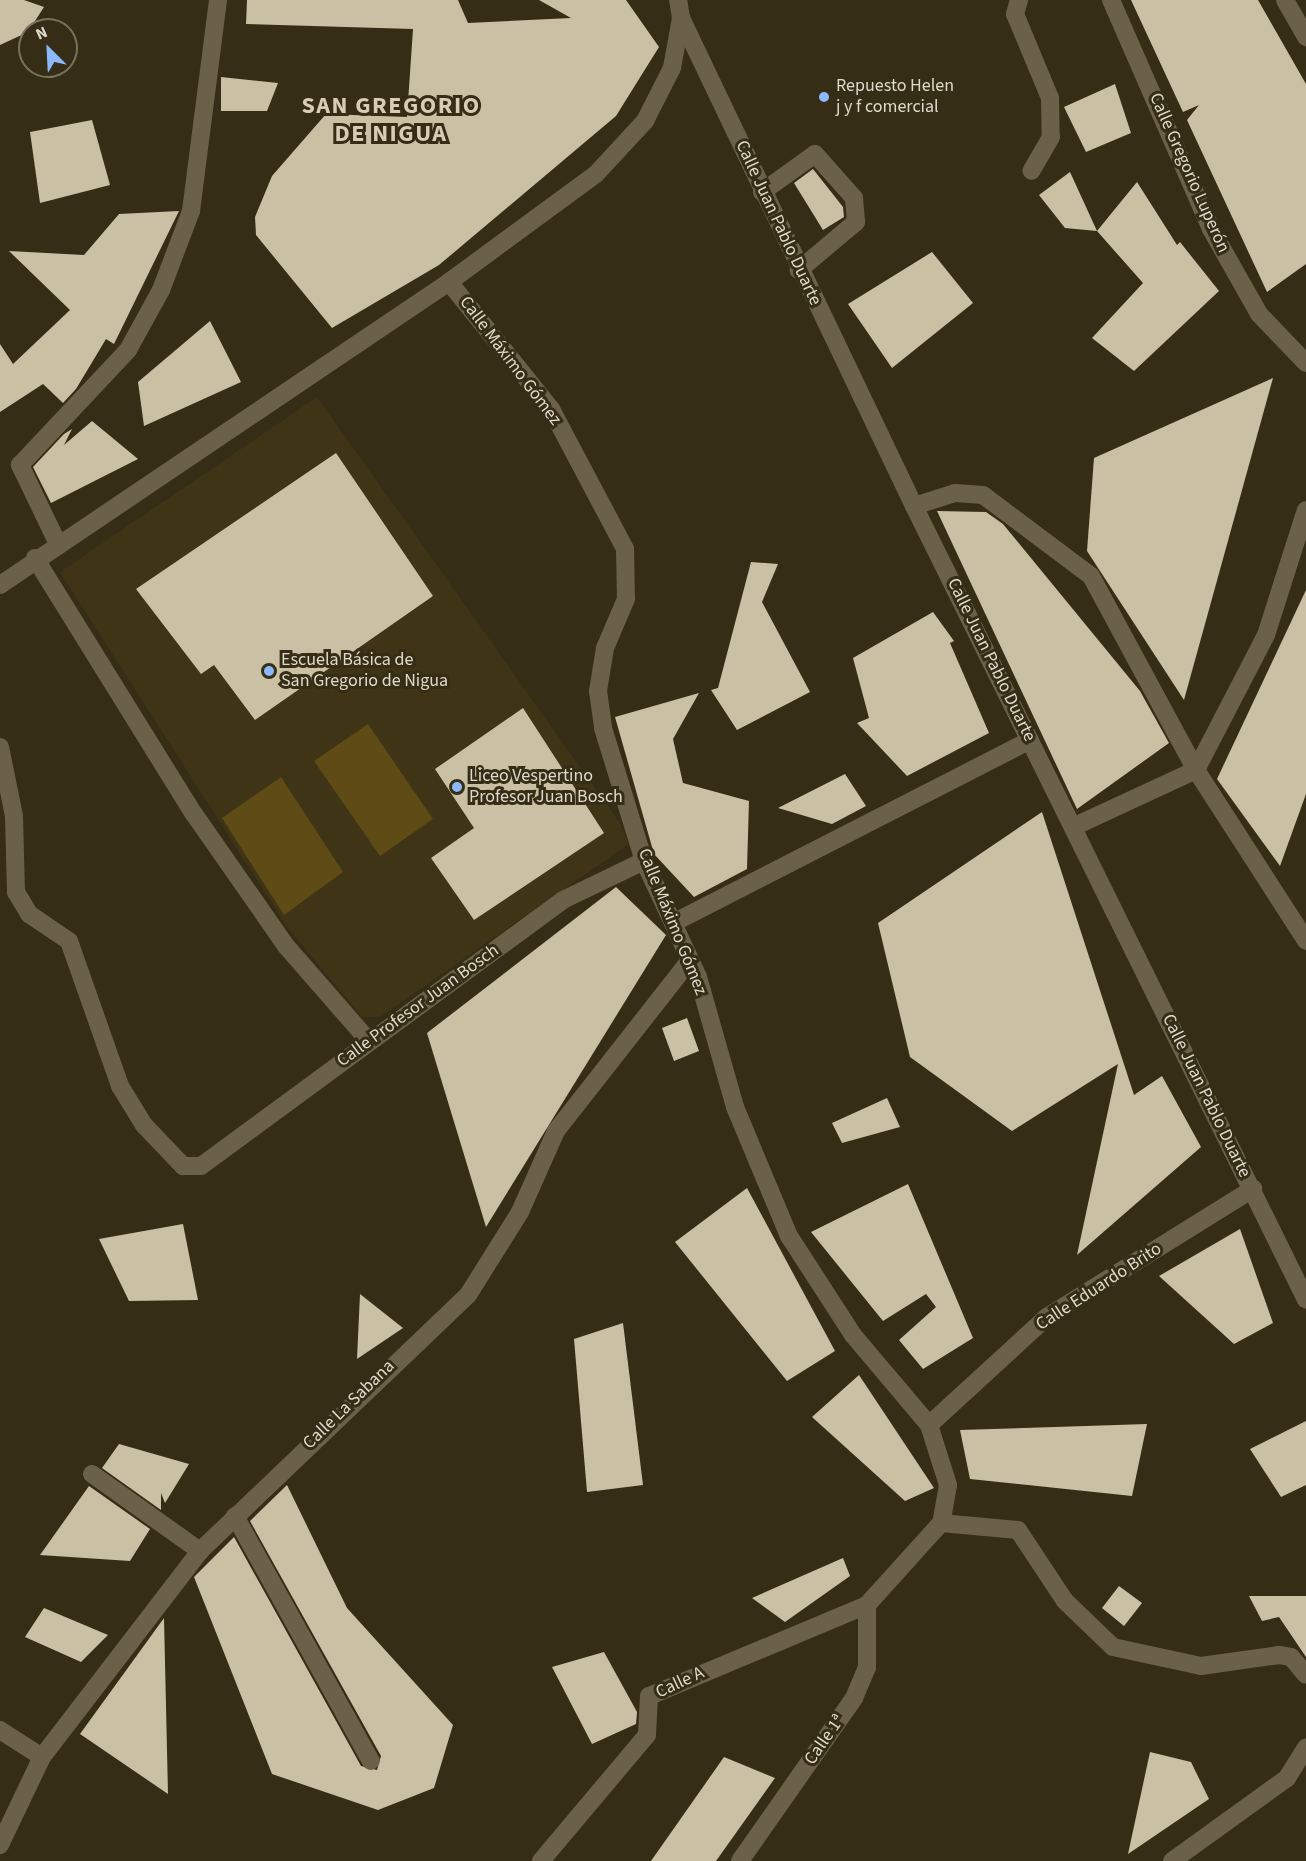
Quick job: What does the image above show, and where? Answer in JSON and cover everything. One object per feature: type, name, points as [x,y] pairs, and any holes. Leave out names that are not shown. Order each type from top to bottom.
[{"type":"street","points":[[58,543],[20,465],[128,350],[161,290],[191,211],[218,0]]},
{"type":"street","points":[[1019,0],[1015,14],[1050,98],[1051,137],[1030,171]]},
{"type":"street","name":"Calle Gregorio Luperón","points":[[1111,0],[1211,229],[1259,314],[1306,363]]},
{"type":"street","points":[[1285,0],[1306,37]]},
{"type":"street","points":[[0,585],[35,558],[449,282],[596,174],[645,121],[672,68],[680,9]]},
{"type":"street","name":"Calle Juan Pablo Duarte","points":[[680,9],[799,270],[1306,1300]]},
{"type":"street","points":[[762,192],[815,154],[855,198],[856,222],[799,270]]},
{"type":"street","name":"Calle Máximo Gómez","points":[[449,282],[551,409],[625,549],[626,599],[605,648],[598,691],[603,728],[644,861],[690,960],[735,1107],[789,1236],[853,1335],[929,1425],[948,1485],[941,1523]]},
{"type":"street","points":[[914,506],[955,493],[983,495],[1091,576],[1196,770],[1301,919],[1306,941]]},
{"type":"street","points":[[1073,827],[1196,770],[1266,634],[1305,514]]},
{"type":"street","points":[[35,558],[194,814],[286,946],[369,1041]]},
{"type":"street","points":[[673,923],[1030,740]]},
{"type":"street","name":"Calle Profesor Juan Bosch","points":[[0,747],[14,816],[16,892],[29,914],[69,941],[120,1086],[144,1125],[183,1167],[201,1167],[563,900],[644,861]]},
{"type":"street","name":"Calle La Sabana","points":[[0,1845],[42,1757],[200,1551],[468,1295],[520,1212],[556,1131],[690,960]]},
{"type":"street","name":"Calle Eduardo Brito","points":[[929,1425],[1047,1317],[1253,1189]]},
{"type":"street","points":[[92,1474],[200,1551]]},
{"type":"street","points":[[235,1516],[371,1761]]},
{"type":"street","points":[[867,1605],[941,1523],[1018,1530],[1065,1601],[1113,1647],[1201,1666],[1280,1655],[1291,1657],[1306,1675]]},
{"type":"street","name":"Calle A","points":[[541,1861],[647,1735],[648,1702],[655,1691],[867,1605]]},
{"type":"street","name":"Calle 1ª","points":[[740,1861],[854,1698],[867,1668],[867,1605]]},
{"type":"street","points":[[0,1730],[42,1757]]},
{"type":"street","points":[[1172,1861],[1287,1778],[1306,1748]]},
{"type":"shaded area","name":"Escuela Básica de San Gregorio de Nigua","points":[[317,397],[620,823],[629,844],[380,1017],[362,1017],[287,927],[60,572]]},
{"type":"shaded area","points":[[368,724],[433,819],[380,856],[314,761]]},
{"type":"shaded area","points":[[281,777],[343,872],[284,915],[222,818]]},
{"type":"building","points":[[0,0],[24,0],[44,7],[37,18],[18,18],[18,37],[0,45]]},
{"type":"building","points":[[247,0],[458,0],[468,23],[571,18],[539,0],[626,0],[659,47],[616,116],[439,265],[332,328],[256,235],[255,217],[272,176],[326,114],[407,117],[413,29],[246,24]]},
{"type":"building","points":[[1131,0],[1258,0],[1306,84],[1306,264],[1267,292],[1187,120],[1199,105],[1183,112]]},
{"type":"building","points":[[221,77],[278,83],[267,111],[221,111]]},
{"type":"building","points":[[1115,84],[1131,133],[1086,152],[1064,107]]},
{"type":"building","points":[[92,120],[110,185],[40,203],[30,132]]},
{"type":"building","points":[[813,169],[843,207],[844,217],[823,230],[794,183]]},
{"type":"building","points":[[1070,172],[1097,231],[1065,228],[1039,195]]},
{"type":"building","points":[[1137,182],[1177,245],[1180,242],[1219,291],[1134,371],[1092,338],[1143,283],[1097,231]]},
{"type":"building","points":[[179,211],[114,344],[106,339],[76,389],[63,403],[43,384],[0,412],[0,344],[13,364],[70,310],[9,251],[84,255],[119,214]]},
{"type":"building","points":[[932,252],[973,303],[892,368],[848,304]]},
{"type":"building","points":[[210,321],[241,382],[144,426],[138,382]]},
{"type":"building","points":[[1273,378],[1184,700],[1087,551],[1094,458]]},
{"type":"building","points":[[92,421],[138,459],[51,503],[33,467],[64,434],[72,429],[64,445]]},
{"type":"building","points":[[336,453],[433,596],[255,720],[214,665],[201,674],[136,589]]},
{"type":"building","points":[[937,511],[986,512],[1003,524],[1140,691],[1169,743],[1077,809]]},
{"type":"building","points":[[751,562],[778,564],[762,602],[810,692],[737,730],[711,690],[718,688]]},
{"type":"building","points":[[1306,590],[1306,794],[1280,866],[1217,779]]},
{"type":"building","points":[[933,612],[954,641],[950,643],[989,733],[907,776],[857,723],[869,718],[853,658]]},
{"type":"building","points":[[699,693],[673,739],[683,783],[749,801],[747,869],[694,897],[654,854],[615,717]]},
{"type":"building","points":[[523,708],[604,833],[474,920],[431,858],[474,828],[435,769]]},
{"type":"building","points":[[845,774],[866,806],[832,824],[778,808]]},
{"type":"building","points":[[1042,812],[1134,1095],[1162,1076],[1201,1147],[1077,1255],[1118,1064],[1012,1131],[910,1057],[878,923]]},
{"type":"building","points":[[616,887],[666,935],[486,1227],[427,1033]]},
{"type":"building","points":[[687,1018],[699,1051],[674,1061],[662,1028]]},
{"type":"building","points":[[887,1098],[900,1127],[842,1143],[832,1123]]},
{"type":"building","points":[[908,1184],[973,1338],[923,1369],[899,1340],[936,1307],[926,1294],[883,1321],[811,1232]]},
{"type":"building","points":[[747,1188],[835,1351],[787,1381],[675,1242]]},
{"type":"building","points":[[183,1224],[198,1300],[129,1301],[99,1239]]},
{"type":"building","points":[[1240,1229],[1273,1323],[1234,1344],[1159,1276]]},
{"type":"building","points":[[360,1294],[403,1328],[357,1359]]},
{"type":"building","points":[[623,1323],[643,1485],[587,1492],[574,1339]]},
{"type":"building","points":[[859,1375],[934,1488],[905,1501],[812,1417]]},
{"type":"building","points":[[1306,1421],[1306,1485],[1281,1497],[1250,1449]]},
{"type":"building","points":[[1147,1424],[1132,1496],[970,1479],[960,1430]]},
{"type":"building","points":[[119,1444],[189,1464],[165,1503],[161,1493],[161,1510],[102,1468]]},
{"type":"building","points":[[287,1485],[347,1608],[453,1725],[434,1788],[378,1810],[272,1774],[194,1577],[234,1537],[361,1766],[377,1770],[381,1756],[250,1521]]},
{"type":"building","points":[[89,1486],[150,1529],[130,1561],[40,1555]]},
{"type":"building","points":[[843,1558],[850,1576],[785,1622],[752,1598]]},
{"type":"building","points":[[1119,1586],[1142,1603],[1124,1626],[1102,1608]]},
{"type":"building","points":[[1249,1596],[1306,1596],[1306,1657],[1279,1617],[1262,1621]]},
{"type":"building","points":[[44,1608],[108,1635],[81,1662],[25,1637]]},
{"type":"building","points":[[164,1618],[168,1794],[80,1734]]},
{"type":"building","points":[[604,1652],[637,1712],[636,1724],[592,1744],[552,1667]]},
{"type":"building","points":[[1150,1752],[1191,1762],[1209,1799],[1128,1854]]},
{"type":"building","points":[[724,1757],[775,1778],[716,1861],[651,1861]]},
{"type":"place","name":"Repuesto Helen j y f comercial","points":[[824,97]]},
{"type":"place","name":"Escuela Básica de San Gregorio de Nigua","points":[[269,671]]},
{"type":"place","name":"Liceo Vespertino Profesor Juan Bosch","points":[[457,787]]},
{"type":"district","name":"SAN GREGORIO DE NIGUA","points":[[391,120]]}]
